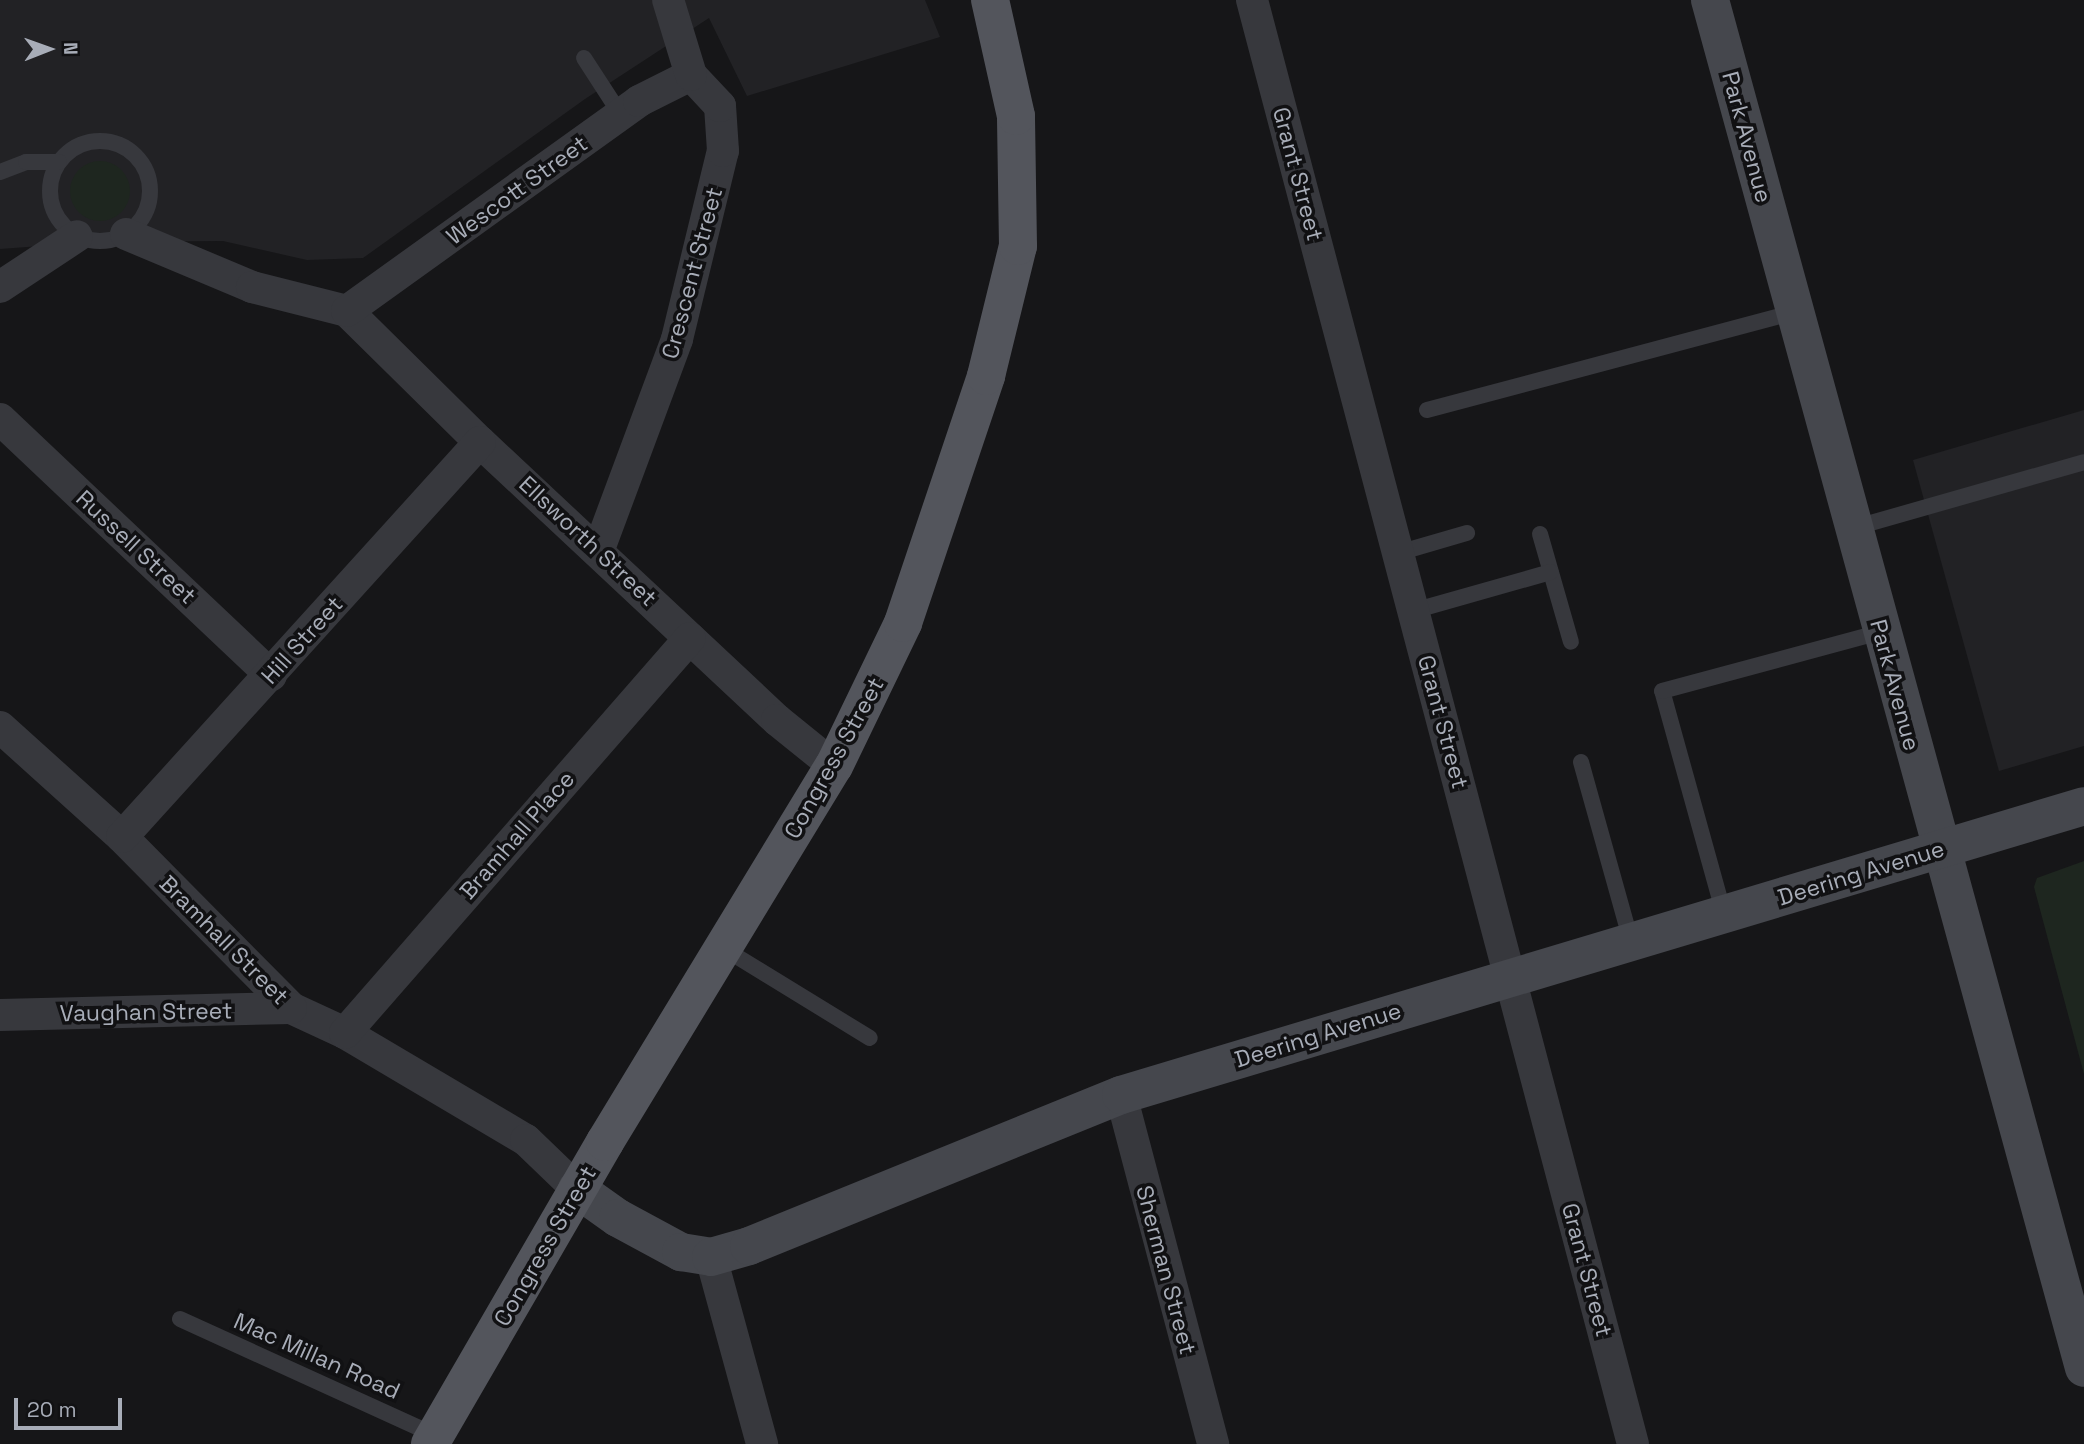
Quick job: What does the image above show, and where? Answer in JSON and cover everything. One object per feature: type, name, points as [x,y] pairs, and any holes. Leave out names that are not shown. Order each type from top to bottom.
[{"type":"main road","name":"Congress Street","points":[[433,1439],[577,1189],[834,766],[903,623],[986,376],[1018,246],[1016,116],[990,0]]},
{"type":"main road","name":"Park Avenue","points":[[1710,0],[1939,849],[2084,1368]]},
{"type":"main road","name":"Deering Avenue","points":[[577,1189],[618,1218],[681,1252],[711,1256],[749,1246],[1121,1095],[2084,806]]},
{"type":"street","name":"Crescent Street","points":[[599,549],[677,339],[723,151],[720,106],[691,75],[668,0]]},
{"type":"street","name":"Grant Street","points":[[1252,0],[1633,1444]]},
{"type":"street","name":"Wescott Street","points":[[347,311],[621,115],[691,75]]},
{"type":"street","points":[[126,234],[252,287],[347,311]]},
{"type":"street","points":[[0,287],[77,236]]},
{"type":"street","name":"Ellsworth Street","points":[[347,311],[480,442],[599,549],[690,638],[834,766]]},
{"type":"street","name":"Russell Street","points":[[0,419],[271,675]]},
{"type":"street","name":"Hill Street","points":[[121,837],[480,442]]},
{"type":"street","name":"Bramhall Place","points":[[345,1033],[690,638]]},
{"type":"street","name":"Bramhall Street","points":[[0,727],[121,837],[291,1008],[345,1033],[526,1140],[577,1189]]},
{"type":"street","name":"Vaughan Street","points":[[0,1015],[291,1008]]},
{"type":"street","name":"Sherman Street","points":[[1121,1095],[1213,1444]]},
{"type":"street","points":[[711,1256],[762,1444]]},
{"type":"lane","points":[[584,58],[621,115]]},
{"type":"lane","points":[[0,173],[26,162],[58,162],[83,143],[115,143],[141,161],[150,191],[147,208],[126,234],[94,242],[77,236],[53,211],[50,195],[58,162]]},
{"type":"lane","points":[[1427,410],[1795,312]]},
{"type":"lane","points":[[1853,528],[2084,462]]},
{"type":"lane","points":[[1398,552],[1467,533]]},
{"type":"lane","points":[[1540,534],[1571,642]]},
{"type":"lane","points":[[1413,611],[1551,572]]},
{"type":"lane","points":[[1724,914],[1662,691],[1881,632]]},
{"type":"lane","points":[[1581,762],[1631,941]]},
{"type":"lane","points":[[723,948],[870,1038]]},
{"type":"lane","name":"Mac Millan Road","points":[[180,1319],[433,1439]]},
{"type":"shaded area","points":[[0,0],[925,0],[940,37],[747,96],[709,18],[585,99],[363,258],[307,260],[223,241],[94,242],[0,249]]},
{"type":"shaded area","points":[[100,161],[117,166],[125,174],[130,191],[125,208],[117,216],[100,221],[83,216],[75,208],[70,191],[75,174],[83,166]]},
{"type":"shaded area","points":[[2084,410],[2084,746],[1999,771],[1913,460]]},
{"type":"shaded area","points":[[2084,861],[2084,1074],[2034,887],[2037,878]]}]
